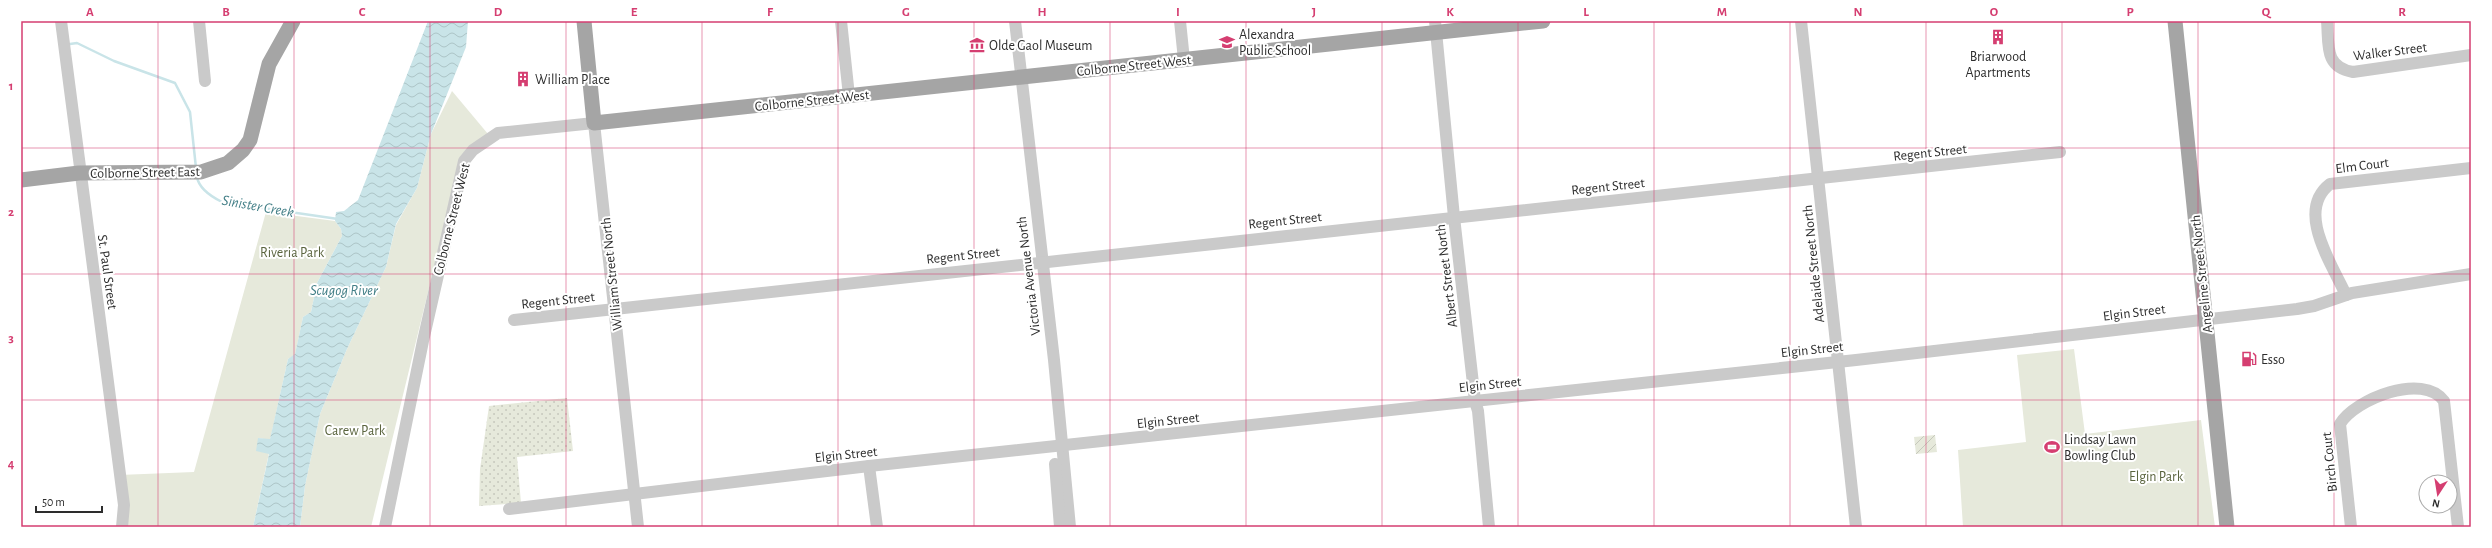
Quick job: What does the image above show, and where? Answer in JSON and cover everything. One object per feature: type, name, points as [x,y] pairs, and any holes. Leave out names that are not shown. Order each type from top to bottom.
[{"type":"main road","name":"Colborne Street East","points":[[21,180],[79,173],[197,173],[228,163],[247,146],[253,134],[269,64],[293,21]]},
{"type":"main road","name":"William Street North","points":[[584,21],[594,123]]},
{"type":"main road","name":"Colborne Street West","points":[[594,123],[1184,60],[1437,27],[1543,21]]},
{"type":"main road","name":"Angeline Street North","points":[[2175,21],[2227,527]]},
{"type":"street","name":"St. Paul Street","points":[[60,21],[124,506],[122,527]]},
{"type":"street","points":[[199,21],[205,81]]},
{"type":"street","points":[[841,21],[849,96]]},
{"type":"street","name":"Victoria Avenue North","points":[[1007,21],[1017,78],[1050,361],[1057,447],[1060,527]]},
{"type":"street","name":"Victoria Avenue North","points":[[1015,21],[1017,78]]},
{"type":"street","points":[[1180,21],[1184,60]]},
{"type":"street","name":"Adelaide Street North","points":[[1800,21],[1819,179],[1856,527]]},
{"type":"street","name":"Walker Street","points":[[2327,21],[2330,59],[2341,70],[2353,72],[2471,55]]},
{"type":"street","name":"Albert Street North","points":[[1437,27],[1454,217],[1475,401],[1478,411],[1489,527]]},
{"type":"street","name":"William Street North","points":[[594,123],[638,527]]},
{"type":"street","name":"Colborne Street West","points":[[385,527],[422,341],[464,161],[473,150],[498,133],[594,123]]},
{"type":"street","name":"Regent Street","points":[[514,320],[2060,152]]},
{"type":"street","name":"Elm Court","points":[[2346,295],[2317,232],[2314,217],[2322,191],[2330,184],[2471,168]]},
{"type":"street","name":"Elgin Street","points":[[509,509],[869,466],[1475,401],[2308,307],[2346,295],[2471,274]]},
{"type":"street","name":"Birch Court","points":[[2351,527],[2340,424],[2343,418],[2368,400],[2412,387],[2433,390],[2444,401],[2458,527]]},
{"type":"street","name":"Victoria Avenue North","points":[[1057,447],[1070,527]]},
{"type":"street","points":[[869,466],[877,527]]},
{"type":"green space","name":"Carew Park","points":[[452,91],[488,134],[460,160],[371,527],[300,527],[305,486],[320,414],[347,349],[386,267],[396,225],[417,188],[431,134]]},
{"type":"green space","name":"Riveria Park","points":[[266,212],[335,221],[341,229],[342,236],[317,283],[311,312],[303,317],[295,355],[288,359],[270,440],[258,438],[269,453],[253,527],[121,527],[119,475],[194,472]]},
{"type":"green space","name":"Elgin Park","points":[[2074,349],[2085,434],[2201,420],[2215,527],[1963,527],[1958,450],[2026,442],[2017,355]]},
{"type":"green space","points":[[567,398],[573,451],[517,457],[521,503],[479,506],[480,469],[489,406]]},
{"type":"green space","points":[[1935,435],[1937,452],[1916,454],[1914,437]]},
{"type":"water","name":"Scugog River","points":[[428,21],[468,21],[466,47],[431,134],[417,188],[396,224],[386,267],[347,349],[320,414],[305,486],[300,527],[253,527],[269,454],[256,451],[258,438],[270,439],[288,359],[295,354],[303,317],[311,312],[317,283],[342,236],[341,229],[335,221],[336,212],[344,211],[358,200]]},
{"type":"waterway","name":"Sinister Creek","points":[[70,44],[77,43],[114,61],[175,83],[190,112],[196,168]]},
{"type":"waterway","name":"Sinister Creek","points":[[197,177],[203,189],[222,202],[338,219]]},
{"type":"place","name":"Briarwood Apartments","points":[[1998,37]]},
{"type":"place","name":"Alexandra Public School","points":[[1227,42]]},
{"type":"place","name":"Olde Gaol Museum","points":[[977,45]]},
{"type":"place","name":"William Place","points":[[523,79]]},
{"type":"place","name":"Esso","points":[[2249,359]]},
{"type":"place","name":"Lindsay Lawn Bowling Club","points":[[2052,447]]}]
